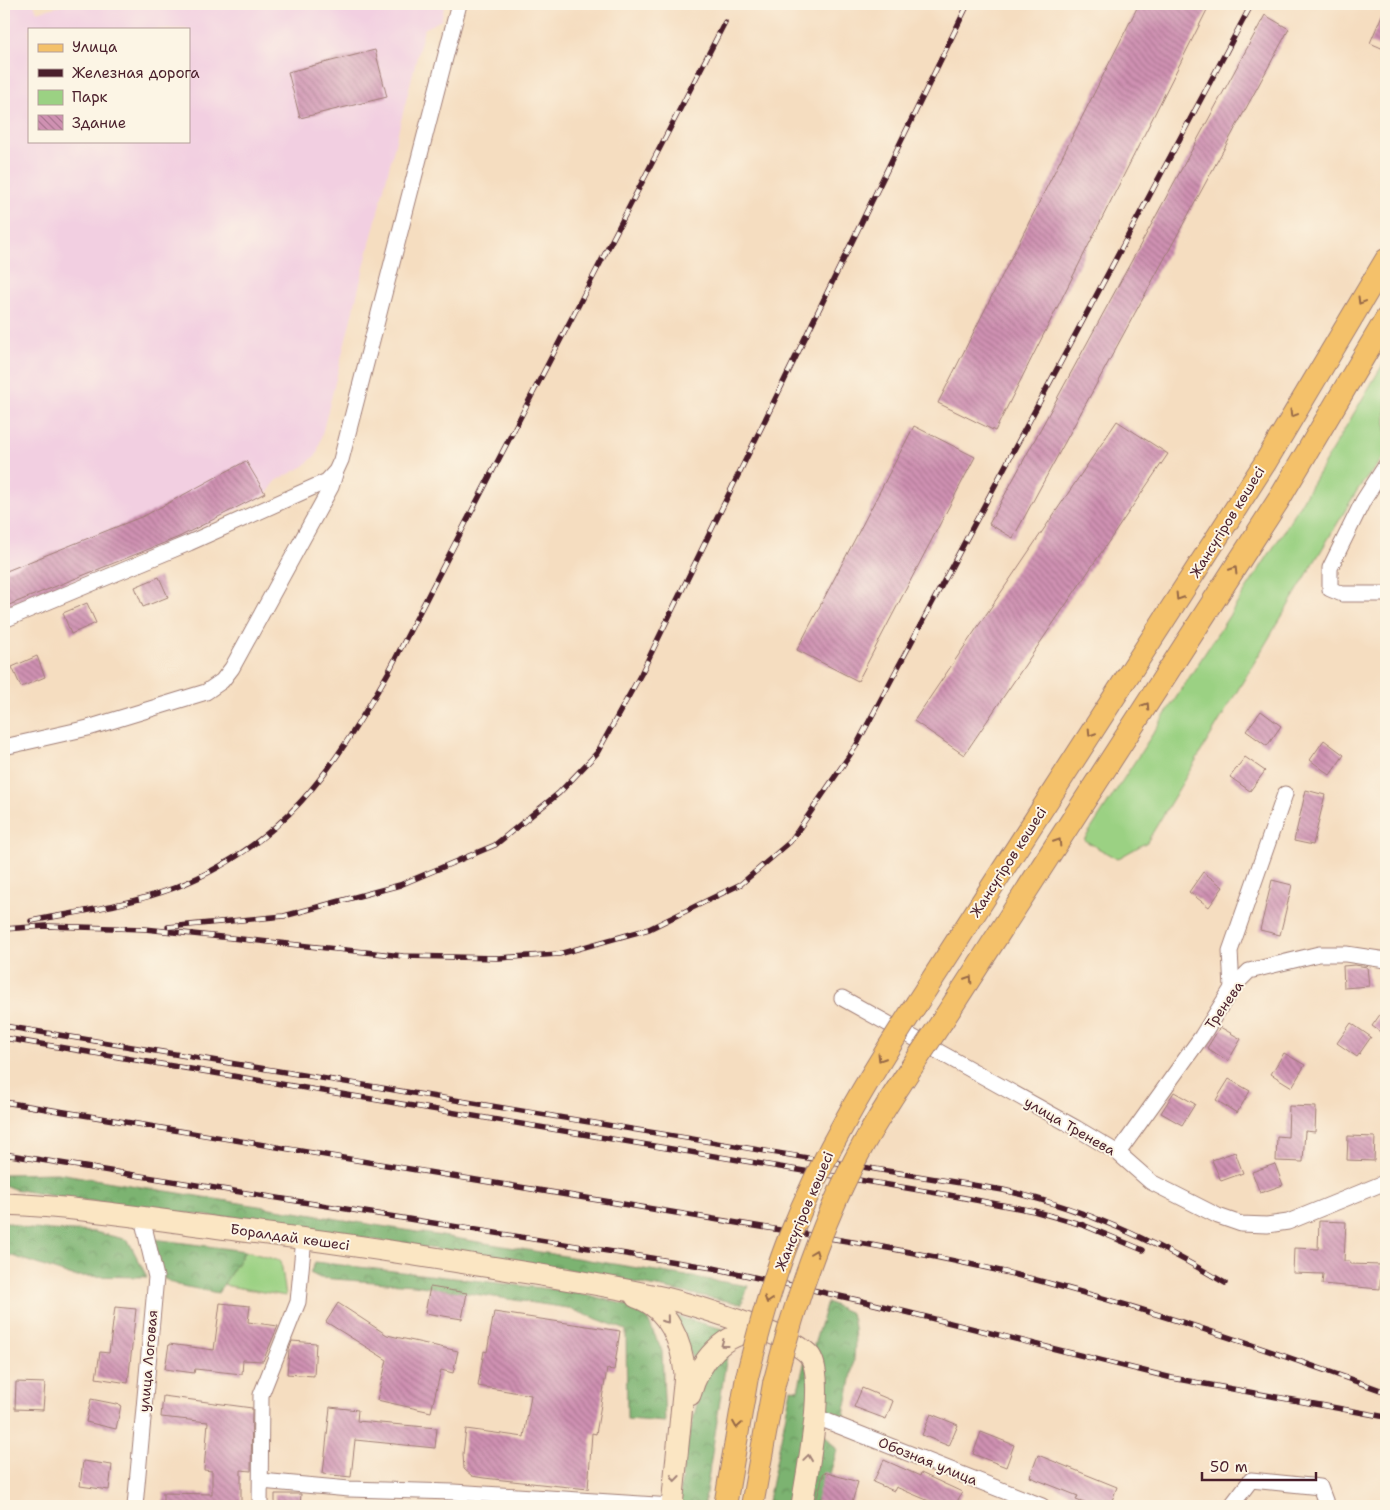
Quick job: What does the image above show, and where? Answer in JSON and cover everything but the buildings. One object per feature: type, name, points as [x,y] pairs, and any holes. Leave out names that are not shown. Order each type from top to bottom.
[{"type":"main road","name":"Жансүгіров көшесі","points":[[725,1506],[747,1377],[772,1287],[804,1202],[859,1095],[1260,471],[1386,260]]},
{"type":"main road","name":"Жансүгіров көшесі","points":[[752,1506],[774,1384],[798,1299],[841,1190],[877,1121],[1273,509],[1386,319]]},
{"type":"main road","name":"Боралдай көшесі","points":[[4,1204],[142,1218],[304,1238],[576,1280]]},
{"type":"main road","points":[[576,1280],[667,1299],[770,1332],[796,1344],[810,1356],[814,1364],[817,1381],[802,1506]]},
{"type":"main road","points":[[576,1280],[643,1299],[652,1306],[673,1330],[679,1342],[685,1374],[672,1506]]},
{"type":"main road","points":[[680,1434],[695,1378],[711,1354],[725,1341],[738,1335],[748,1332],[770,1332]]},
{"type":"street","points":[[4,747],[88,728],[206,692],[222,681],[232,668],[296,553],[342,460],[459,4]]},
{"type":"street","points":[[1386,465],[1363,501],[1330,568],[1330,589],[1342,594],[1386,594]]},
{"type":"street","points":[[4,620],[232,524],[327,481],[336,471]]},
{"type":"street","points":[[1232,988],[1230,951],[1285,794]]},
{"type":"street","name":"Тренева","points":[[1118,1152],[1202,1036],[1232,988],[1249,971],[1319,954],[1346,954],[1386,960]]},
{"type":"street","name":"улица Тренева","points":[[842,998],[1118,1152],[1151,1182],[1218,1216],[1241,1224],[1267,1225],[1288,1222],[1386,1182]]},
{"type":"street","name":"улица Логовая","points":[[135,1506],[156,1277],[142,1218]]},
{"type":"street","points":[[260,1506],[261,1395],[298,1302],[304,1238]]},
{"type":"street","name":"Обозная улица","points":[[814,1416],[1042,1506]]},
{"type":"street","points":[[1231,1506],[1251,1480],[1320,1487],[1327,1506]]},
{"type":"street","points":[[260,1481],[349,1489],[453,1492],[672,1506]]},
{"type":"shaded area","points":[[4,4],[34,4],[37,12],[68,4],[445,4],[441,20],[424,29],[317,454],[304,466],[276,481],[266,495],[178,539],[4,609]]},
{"type":"green space","points":[[1386,359],[1386,454],[1358,489],[1147,842],[1117,859],[1084,840],[1286,528]]},
{"type":"green space","points":[[58,1173],[748,1286],[742,1304],[552,1266],[239,1220],[59,1197],[14,1189],[4,1185],[4,1174]]},
{"type":"green space","points":[[4,1221],[29,1229],[95,1232],[128,1240],[147,1277],[72,1276],[4,1253]]},
{"type":"green space","points":[[154,1239],[245,1251],[218,1293],[177,1285],[161,1277]]},
{"type":"green space","points":[[245,1251],[281,1261],[286,1296],[223,1285]]},
{"type":"green space","points":[[315,1262],[576,1292],[643,1309],[662,1351],[665,1422],[627,1419],[626,1330],[568,1308],[414,1285],[320,1278],[310,1273]]},
{"type":"green space","points":[[827,1302],[851,1313],[854,1326],[853,1367],[843,1421],[822,1410],[813,1348]]},
{"type":"green space","points":[[675,1316],[727,1330],[695,1366]]},
{"type":"green space","points":[[728,1348],[704,1506],[679,1506],[683,1461],[703,1379]]},
{"type":"green space","points":[[805,1360],[812,1399],[790,1506],[767,1506],[791,1389],[798,1390]]},
{"type":"green space","points":[[819,1427],[837,1450],[830,1474],[816,1501],[819,1506],[807,1506]]},
{"type":"railway","points":[[168,927],[284,916],[400,885],[495,845],[559,793],[597,753],[641,674],[968,4]]},
{"type":"railway","points":[[4,929],[46,926],[145,929],[403,956],[499,958],[559,954],[649,929],[741,884],[790,842],[856,746],[1249,9]]},
{"type":"railway","points":[[31,921],[103,908],[157,894],[212,870],[246,850],[275,827],[325,773],[388,673],[725,22]]},
{"type":"railway","points":[[4,1026],[1003,1190],[1063,1206],[1091,1216],[1145,1240],[1225,1283]]},
{"type":"railway","points":[[4,1038],[949,1195],[1034,1211],[1083,1225],[1143,1250]]},
{"type":"railway","points":[[4,1102],[871,1245],[964,1263],[1010,1273],[1139,1309],[1263,1349],[1386,1392]]},
{"type":"railway","points":[[4,1154],[713,1268],[862,1301],[1172,1378],[1386,1417]]}]
